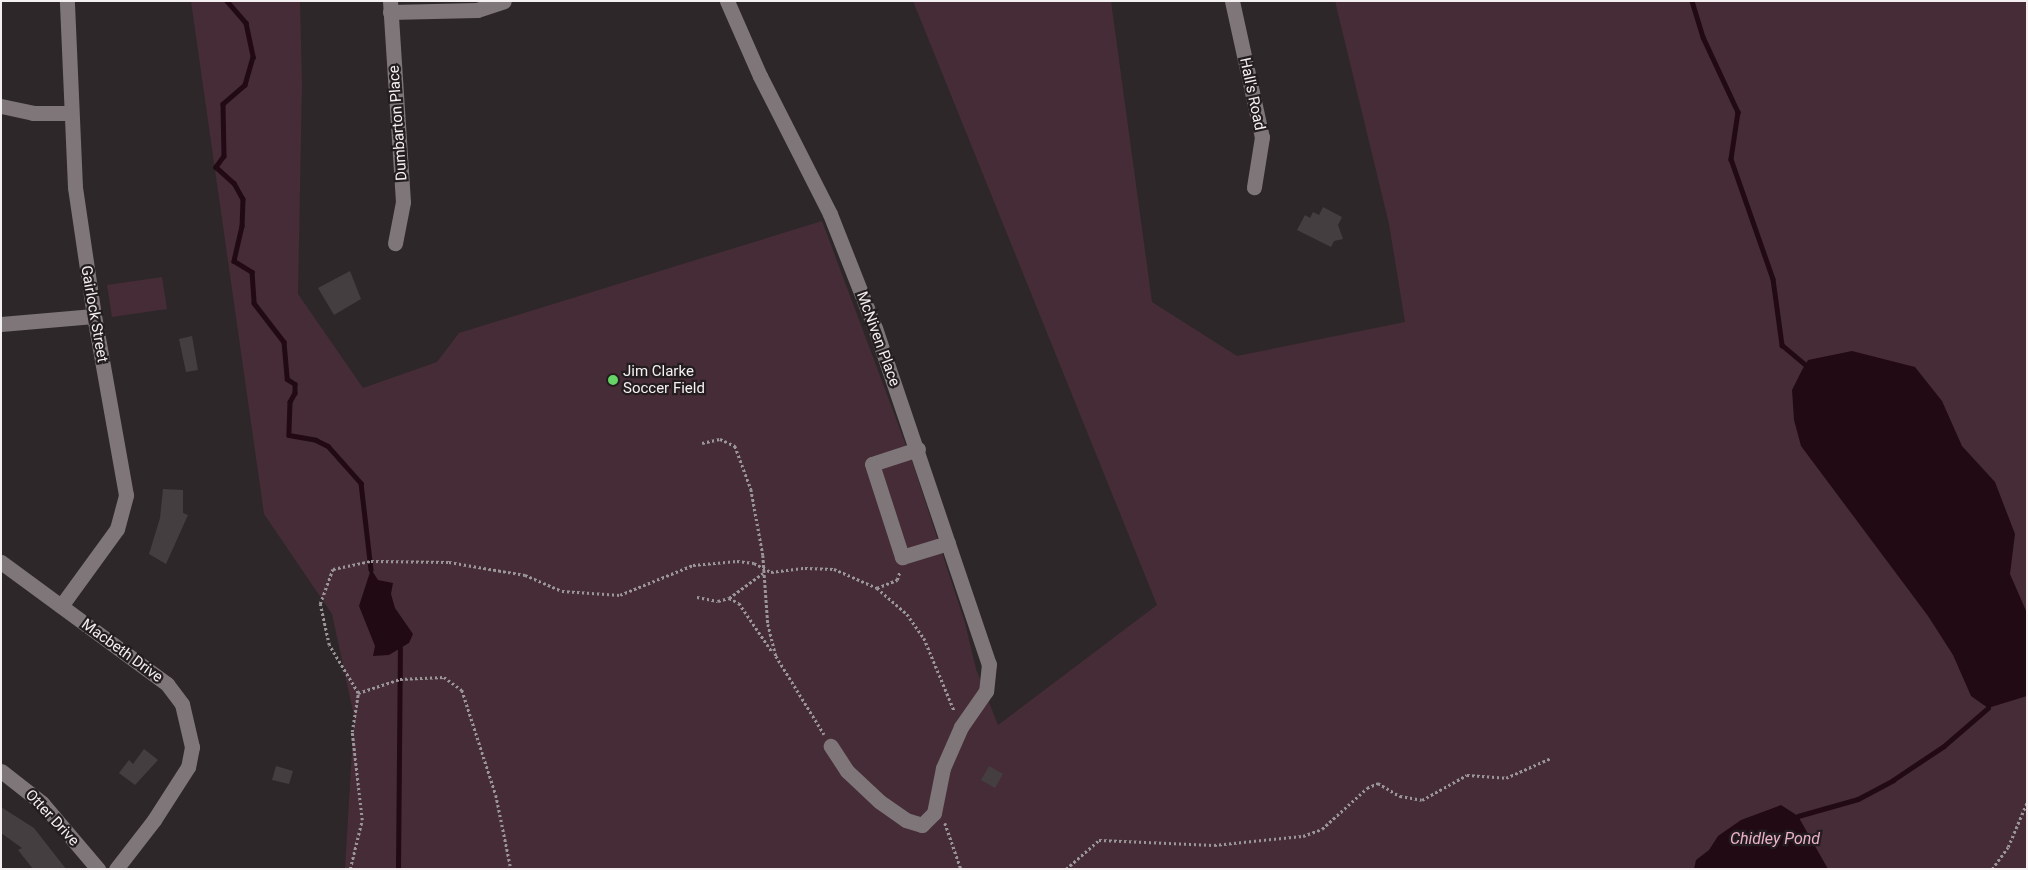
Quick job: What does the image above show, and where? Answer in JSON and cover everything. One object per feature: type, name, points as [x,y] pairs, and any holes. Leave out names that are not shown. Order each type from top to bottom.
[{"type":"street","name":"Gairlock Street","points":[[61,606],[118,529],[126,495],[94,316],[75,187],[70,113],[67,1]]},
{"type":"street","points":[[390,7],[477,10],[504,1]]},
{"type":"street","name":"McNiven Place","points":[[727,1],[760,76],[830,214],[918,449],[989,664],[986,691],[962,727]]},
{"type":"street","name":"Hall's Road","points":[[1232,1],[1262,137],[1254,187]]},
{"type":"street","name":"Dumbarton Place","points":[[390,7],[403,202],[395,243]]},
{"type":"street","points":[[1,106],[33,113],[70,113]]},
{"type":"street","points":[[1,324],[94,316]]},
{"type":"street","points":[[918,449],[872,464],[902,557],[948,543]]},
{"type":"street","name":"Macbeth Drive","points":[[1,562],[167,684],[182,704],[192,747],[188,767],[154,820],[116,869]]},
{"type":"street","points":[[831,746],[847,772],[879,801],[906,820],[922,825],[934,813],[943,768],[962,727]]},
{"type":"street","name":"Otter Drive","points":[[1,771],[42,803],[98,869]]},
{"type":"path","points":[[702,443],[720,439],[735,446],[751,489],[763,568],[768,624],[776,656]]},
{"type":"path","points":[[877,588],[897,580],[902,557]]},
{"type":"path","points":[[350,869],[362,820],[352,732],[358,693],[329,645],[320,604],[333,569],[371,561],[449,562],[525,575],[562,592],[620,595],[702,563],[737,561],[763,568],[770,572],[804,568],[834,569],[877,588],[907,614],[924,638],[962,727]]},
{"type":"path","points":[[697,598],[718,601],[729,598],[763,573]]},
{"type":"path","points":[[729,598],[747,612],[831,746]]},
{"type":"path","points":[[358,693],[400,679],[444,677],[462,690],[496,795],[512,869]]},
{"type":"path","points":[[1066,869],[1099,840],[1214,845],[1302,836],[1322,829],[1366,788],[1378,783],[1400,796],[1422,800],[1467,775],[1506,778],[1551,758]]},
{"type":"path","points":[[1992,869],[2008,847],[2027,802]]},
{"type":"path","points":[[944,820],[961,869]]},
{"type":"shaded area","points":[[191,1],[300,1],[302,84],[298,294],[363,388],[437,362],[459,333],[822,221],[913,464],[965,623],[976,669],[998,725],[1157,605],[913,1],[1111,1],[1152,302],[1237,356],[1405,322],[1389,224],[1335,1],[2027,1],[2027,869],[345,869],[354,716],[332,614],[264,514]]},
{"type":"shaded area","points":[[162,277],[167,309],[112,317],[107,285]]},
{"type":"water","points":[[1852,351],[1915,367],[1942,401],[1962,446],[1995,482],[2015,534],[2010,574],[2027,613],[2027,696],[1988,708],[1971,696],[1953,655],[1928,616],[1801,446],[1794,420],[1792,390],[1802,370],[1808,360]]},
{"type":"water","points":[[371,569],[378,580],[393,583],[391,594],[395,608],[413,634],[409,643],[389,655],[373,656],[375,646],[359,606]]},
{"type":"water","name":"Chidley Pond","points":[[1781,805],[1798,816],[1828,869],[1694,869],[1696,860],[1709,850],[1718,836],[1741,820]]},
{"type":"building","points":[[1323,207],[1342,217],[1338,225],[1343,239],[1334,241],[1331,247],[1297,230],[1305,215],[1310,218],[1313,212],[1319,215]]},
{"type":"building","points":[[350,271],[361,299],[334,315],[318,288]]},
{"type":"building","points":[[192,336],[198,370],[186,372],[179,339]]},
{"type":"building","points":[[163,489],[183,490],[183,513],[188,515],[166,564],[149,554],[160,518]]},
{"type":"building","points":[[144,749],[158,760],[135,785],[119,773],[129,760],[133,764]]},
{"type":"building","points":[[276,766],[293,771],[289,784],[272,780]]},
{"type":"building","points":[[989,766],[1003,774],[995,788],[981,780]]},
{"type":"building","points":[[1,807],[34,828],[66,869],[33,869],[18,850],[22,848],[1,833]]},
{"type":"waterway","points":[[227,1],[246,23],[253,57],[245,85],[223,104],[224,156],[216,167],[234,183],[243,199],[242,226],[234,261],[252,272],[254,303],[284,342],[287,379],[295,384],[295,393],[290,402],[289,435],[316,440],[328,446],[361,483],[371,569]]},
{"type":"waterway","points":[[1692,1],[1703,37],[1738,112],[1731,159],[1773,279],[1782,345],[1806,365]]},
{"type":"waterway","points":[[398,869],[400,648]]},
{"type":"waterway","points":[[1798,816],[1858,799],[1893,780],[1944,746],[1988,708]]},
{"type":"place","name":"Jim Clarke Soccer Field","points":[[613,380]]}]
